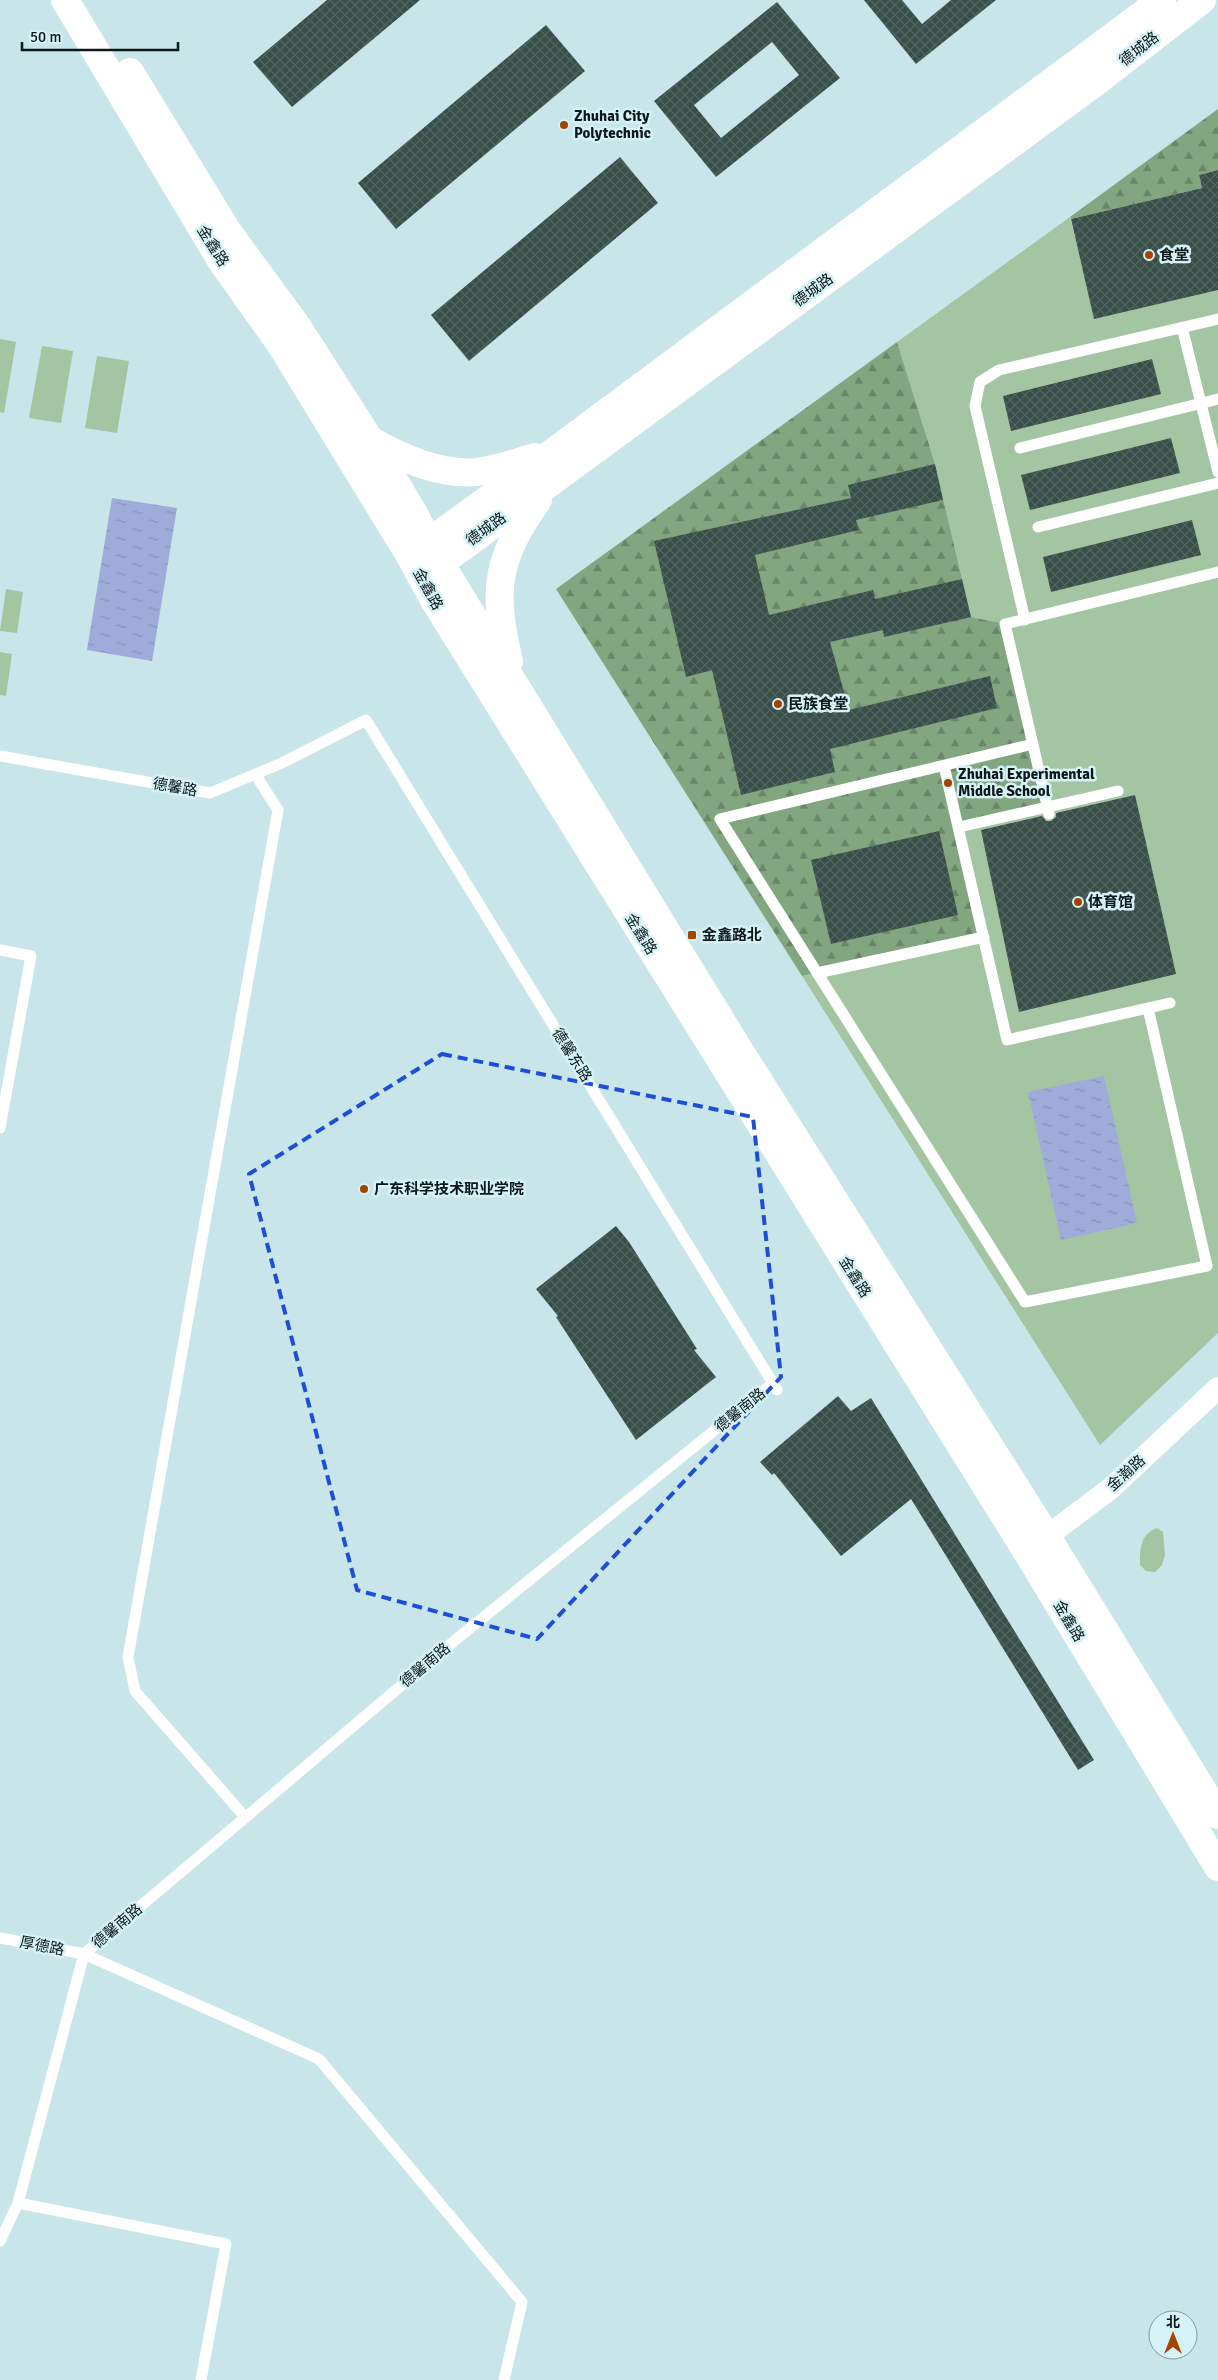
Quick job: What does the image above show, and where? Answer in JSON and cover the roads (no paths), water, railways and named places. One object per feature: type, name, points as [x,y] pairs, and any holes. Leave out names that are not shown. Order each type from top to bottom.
[{"type":"street","name":"金鑫路","points":[[65,0],[222,262],[425,559],[514,684],[738,1048],[1037,1544],[1218,1867]]},
{"type":"street","name":"金鑫路","points":[[86,0],[228,232],[297,326],[370,440],[425,559],[434,600],[714,1052],[1037,1544],[1218,1815]]},
{"type":"street","name":"德城路","points":[[425,559],[556,450],[1162,0]]},
{"type":"street","name":"德城路","points":[[425,559],[551,482],[1096,82],[1202,0]]},
{"type":"street","points":[[370,440],[394,454],[449,471],[482,472],[556,450]]},
{"type":"street","points":[[514,684],[502,630],[500,578],[506,553],[520,526],[551,482]]},
{"type":"street","name":"金瀚路","points":[[1037,1544],[1110,1489],[1218,1388]]},
{"type":"lane","points":[[1024,620],[974,406],[980,382],[999,370],[1218,319]]},
{"type":"lane","points":[[1182,327],[1218,472]]},
{"type":"lane","points":[[1020,448],[1218,399]]},
{"type":"lane","points":[[1038,527],[1218,483]]},
{"type":"lane","points":[[1048,810],[1005,624],[1218,572]]},
{"type":"lane","name":"德馨路","points":[[0,756],[210,793],[255,774],[366,720]]},
{"type":"lane","name":"德馨东路","points":[[366,720],[775,1386]]},
{"type":"lane","points":[[1033,744],[720,820],[1025,1302],[1207,1266],[1148,1008]]},
{"type":"lane","points":[[944,766],[1007,1040],[1170,1004]]},
{"type":"lane","points":[[245,1817],[135,1691],[128,1657],[278,810],[255,774]]},
{"type":"lane","points":[[959,827],[1048,810],[1118,791]]},
{"type":"lane","points":[[817,973],[984,937]]},
{"type":"lane","points":[[0,950],[31,956],[0,1128]]},
{"type":"lane","name":"德馨南路","points":[[84,1954],[448,1646],[775,1386]]},
{"type":"lane","name":"厚德路","points":[[0,1938],[84,1954],[318,2059],[522,2302],[504,2380]]},
{"type":"lane","points":[[0,2241],[18,2203],[84,1954]]},
{"type":"lane","points":[[18,2203],[226,2244],[201,2380]]},
{"type":"water","points":[[112,498],[177,508],[152,661],[87,650]]},
{"type":"water","points":[[1104,1076],[1137,1223],[1061,1240],[1028,1092]]},
{"type":"place","name":"Zhuhai City Polytechnic","points":[[564,125]]},
{"type":"place","name":"食堂","points":[[1149,255]]},
{"type":"place","name":"民族食堂","points":[[778,704]]},
{"type":"place","name":"Zhuhai Experimental Middle School","points":[[948,783]]},
{"type":"place","name":"体育馆","points":[[1078,902]]},
{"type":"place","name":"金鑫路北","points":[[692,935]]},
{"type":"place","name":"广东科学技术职业学院","points":[[364,1189]]}]
